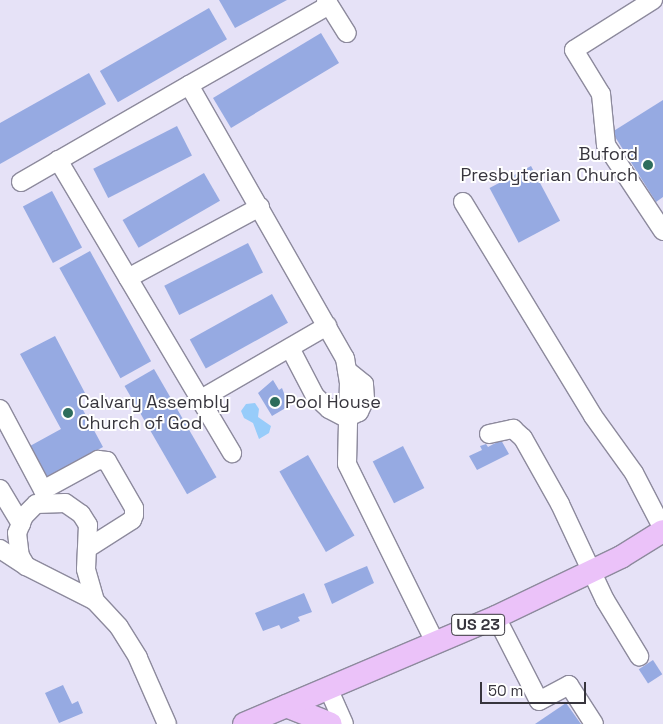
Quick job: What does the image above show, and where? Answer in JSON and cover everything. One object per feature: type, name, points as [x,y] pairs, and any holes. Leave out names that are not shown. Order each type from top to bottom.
[{"type":"main road","name":"US 23","points":[[244,724],[496,618],[593,570],[661,533]]},
{"type":"main road","points":[[286,706],[331,724]]},
{"type":"street","points":[[653,0],[574,50],[601,94],[606,146],[655,213],[663,231]]},
{"type":"street","points":[[21,182],[327,3],[347,33]]},
{"type":"street","points":[[189,85],[345,358],[347,370],[347,464],[436,642]]},
{"type":"street","points":[[58,160],[232,452]]},
{"type":"street","points":[[463,202],[593,416],[634,473],[661,533]]},
{"type":"street","points":[[128,278],[260,207]]},
{"type":"street","points":[[201,400],[327,326]]},
{"type":"street","points":[[290,348],[316,396],[329,409],[346,418]]},
{"type":"street","points":[[0,409],[45,496],[65,503],[81,514],[88,525],[86,569],[95,601]]},
{"type":"street","points":[[489,434],[505,429],[518,431],[544,472],[577,545],[593,570],[605,600],[639,656]]},
{"type":"street","points":[[26,566],[20,556],[18,533],[21,524],[36,504],[98,460],[107,461],[134,508],[134,515],[132,520],[88,548]]},
{"type":"street","points":[[0,489],[21,524]]},
{"type":"street","points":[[0,549],[26,566],[95,601],[119,627],[138,658],[167,724]]},
{"type":"street","points":[[496,618],[539,701],[569,685],[594,724]]},
{"type":"street","points":[[328,688],[344,724]]},
{"type":"water","points":[[255,403],[259,409],[258,417],[271,426],[269,433],[259,439],[253,423],[244,418],[241,411],[246,404]]},
{"type":"building","points":[[219,0],[287,0],[235,28]]},
{"type":"building","points":[[209,8],[227,39],[118,102],[100,71]]},
{"type":"building","points":[[321,33],[339,63],[231,128],[213,98]]},
{"type":"building","points":[[89,73],[106,104],[0,164],[0,123]]},
{"type":"building","name":"Buford Presbyterian Church","points":[[663,100],[663,197],[656,202],[612,132]]},
{"type":"building","points":[[177,126],[192,155],[108,198],[93,169]]},
{"type":"building","points":[[531,166],[560,221],[519,243],[490,188]]},
{"type":"building","points":[[204,173],[220,201],[139,248],[123,220]]},
{"type":"building","points":[[52,191],[82,248],[53,263],[23,206]]},
{"type":"building","points":[[248,243],[263,272],[179,315],[164,286]]},
{"type":"building","points":[[90,251],[151,361],[120,378],[59,268]]},
{"type":"building","points":[[272,294],[288,323],[206,368],[190,340]]},
{"type":"building","name":"Calvary Assembly Church of God","points":[[55,336],[85,393],[76,397],[103,447],[47,477],[30,446],[61,429],[20,354]]},
{"type":"building","points":[[154,369],[217,477],[187,494],[125,386]]},
{"type":"building","name":"Pool House","points":[[273,380],[279,390],[282,388],[289,406],[272,416],[258,393]]},
{"type":"building","points":[[501,440],[509,454],[477,470],[469,456],[482,450],[480,446],[486,444],[488,447]]},
{"type":"building","points":[[403,446],[424,488],[394,503],[373,461]]},
{"type":"building","points":[[308,455],[354,536],[326,552],[279,472]]},
{"type":"building","points":[[367,566],[374,583],[332,604],[324,584]]},
{"type":"building","points":[[304,593],[312,612],[298,617],[300,621],[281,629],[279,625],[263,631],[255,613]]},
{"type":"building","points":[[653,660],[662,674],[648,684],[639,669]]},
{"type":"building","points":[[63,685],[72,704],[78,701],[83,713],[59,723],[45,693]]},
{"type":"building","points":[[566,703],[581,724],[535,724]]},
{"type":"place","name":"Buford Presbyterian Church","points":[[648,165]]},
{"type":"place","name":"Pool House","points":[[275,402]]},
{"type":"place","name":"Calvary Assembly Church of God","points":[[68,413]]}]
